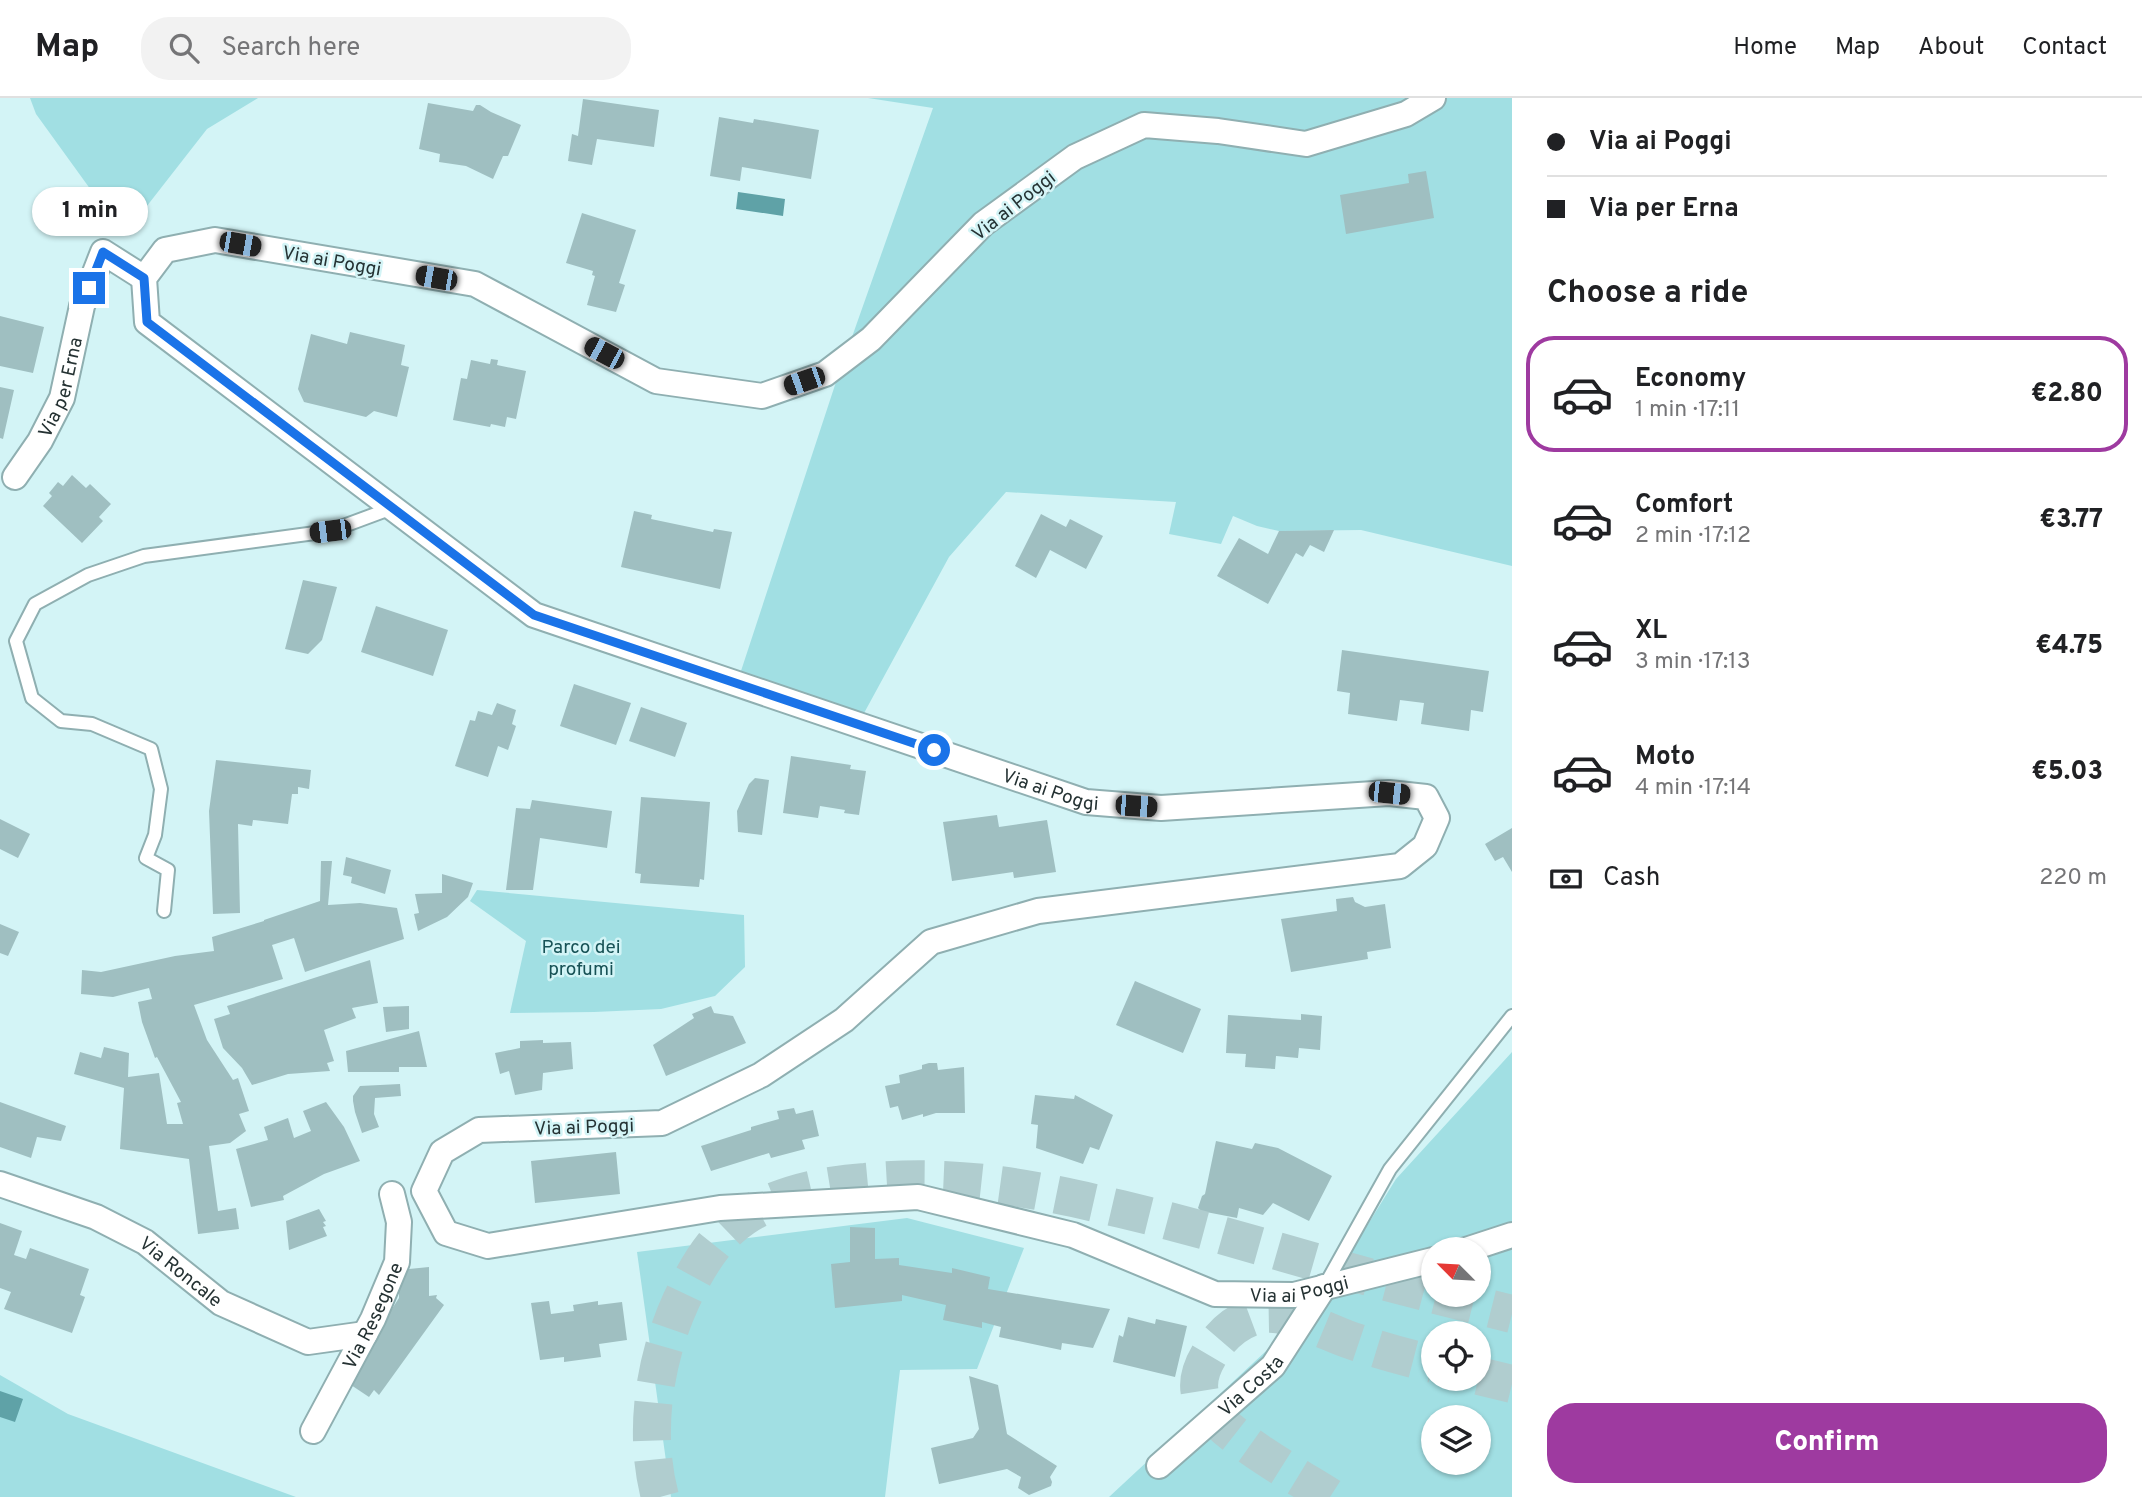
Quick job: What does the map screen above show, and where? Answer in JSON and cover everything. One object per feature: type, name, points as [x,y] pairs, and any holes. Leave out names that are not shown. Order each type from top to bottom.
[{"type":"street","name":"Via ai Poggi","points":[[1421,1263],[1294,1295],[1216,1294],[1073,1235],[918,1196],[720,1208],[488,1246],[446,1233],[424,1191],[442,1152],[479,1130],[662,1122],[761,1075],[844,1020],[931,942],[1038,911],[1400,866],[1425,846],[1437,818],[1426,797],[1389,793],[1161,808],[1086,802],[534,615],[147,322],[144,278],[166,250],[215,240],[475,284],[656,381],[762,396],[825,374],[871,339],[984,224],[1075,157],[1144,125],[1218,131],[1306,144],[1406,114],[1433,98]]},
{"type":"street","name":"Via per Erna","points":[[15,477],[40,441],[62,398],[82,306],[103,252],[144,278]]},
{"type":"street","name":"Via Roncale","points":[[0,1184],[96,1217],[145,1242],[221,1303],[308,1342],[365,1334]]},
{"type":"street","name":"Via Resegone","points":[[313,1430],[365,1334],[397,1262],[398,1222],[392,1194]]},
{"type":"street","points":[[398,1222],[433,1209]]},
{"type":"street","points":[[1491,1242],[1512,1235]]},
{"type":"street","name":"Via Costa","points":[[1159,1466],[1273,1366],[1324,1287]]},
{"type":"lane","points":[[164,911],[167,870],[146,858],[155,835],[161,789],[151,749],[92,724],[61,721],[32,698],[16,640],[36,604],[88,575],[144,556],[330,531],[392,508]]},
{"type":"lane","points":[[1324,1287],[1390,1170],[1512,1016]]},
{"type":"green space","points":[[30,98],[258,98],[207,129],[136,220],[96,197],[36,114]]},
{"type":"green space","points":[[868,98],[1512,98],[1512,566],[1361,530],[1279,531],[1233,516],[1221,544],[1169,534],[1176,502],[1006,492],[949,557],[863,715],[740,674],[835,385],[933,108]]},
{"type":"green space","name":"Parco dei profumi","points":[[477,890],[744,915],[745,967],[715,996],[661,1009],[510,1013],[526,941],[470,901]]},
{"type":"green space","points":[[1512,1052],[1512,1497],[1109,1497],[1321,1300],[1396,1179]]},
{"type":"green space","points":[[907,1218],[1024,1248],[977,1369],[900,1370],[885,1497],[671,1497],[637,1252]]},
{"type":"green space","points":[[0,1375],[68,1414],[296,1497],[0,1497]]},
{"type":"shaded area","points":[[738,192],[785,199],[783,216],[736,209]]},
{"type":"shaded area","points":[[0,1391],[23,1399],[15,1422],[0,1417]]},
{"type":"building","points":[[583,99],[659,110],[654,147],[597,139],[592,165],[568,161],[572,134],[578,136]]},
{"type":"building","points":[[428,103],[473,111],[476,105],[480,105],[521,125],[508,156],[503,156],[493,179],[466,166],[439,162],[440,154],[419,149]]},
{"type":"building","points":[[719,117],[753,123],[754,119],[819,130],[811,179],[742,167],[740,181],[710,176]]},
{"type":"building","points":[[1426,171],[1434,218],[1346,234],[1340,195],[1409,183],[1408,174]]},
{"type":"building","points":[[582,213],[636,230],[619,283],[625,285],[616,312],[587,305],[595,276],[592,275],[593,271],[566,263]]},
{"type":"building","points":[[0,316],[44,327],[33,373],[0,366]]},
{"type":"building","points":[[350,332],[405,345],[401,365],[409,367],[397,417],[374,411],[366,417],[304,402],[298,389],[311,334],[347,344]]},
{"type":"building","points":[[491,359],[498,360],[497,365],[526,371],[516,419],[507,417],[505,427],[453,420],[461,378],[467,379],[471,360],[490,364]]},
{"type":"building","points":[[0,387],[14,390],[3,439],[0,438]]},
{"type":"building","points":[[72,475],[86,488],[90,484],[111,504],[99,517],[103,521],[82,543],[43,506],[52,496],[49,493],[58,482],[63,486]]},
{"type":"building","points":[[634,511],[652,515],[651,519],[713,532],[714,529],[732,532],[720,589],[621,567]]},
{"type":"building","points":[[1041,514],[1066,527],[1070,519],[1103,536],[1086,569],[1050,550],[1036,578],[1015,566]]},
{"type":"building","points":[[1334,530],[1324,552],[1310,545],[1303,557],[1296,553],[1268,604],[1217,576],[1239,538],[1268,554],[1279,531]]},
{"type":"building","points":[[303,580],[337,587],[322,640],[308,654],[285,649]]},
{"type":"building","points":[[376,606],[448,630],[433,676],[361,652]]},
{"type":"building","points":[[1342,650],[1489,671],[1483,712],[1471,710],[1469,731],[1421,724],[1424,703],[1400,700],[1397,721],[1348,714],[1350,693],[1337,691]]},
{"type":"building","points":[[574,684],[631,703],[616,745],[560,726]]},
{"type":"building","points":[[497,703],[516,710],[512,724],[516,726],[508,750],[498,746],[488,777],[455,766],[470,720],[475,721],[478,711],[492,715]]},
{"type":"building","points":[[641,707],[687,723],[675,757],[629,741]]},
{"type":"building","points":[[791,756],[851,765],[850,769],[866,771],[859,815],[820,806],[818,818],[783,813]]},
{"type":"building","points":[[216,760],[311,770],[309,789],[298,787],[298,794],[292,794],[288,824],[253,820],[252,826],[238,824],[240,913],[213,914],[209,811]]},
{"type":"building","points":[[755,778],[769,780],[762,835],[738,832],[737,811],[749,784]]},
{"type":"building","points":[[641,797],[710,802],[704,880],[700,879],[699,887],[640,883],[641,874],[635,873]]},
{"type":"building","points":[[532,800],[612,811],[607,848],[540,838],[533,890],[506,890],[516,808],[530,809]]},
{"type":"building","points":[[997,815],[999,827],[1047,820],[1056,872],[1014,878],[1013,872],[952,881],[943,822]]},
{"type":"building","points":[[0,819],[30,834],[18,858],[0,849]]},
{"type":"building","points":[[1512,828],[1512,872],[1503,857],[1495,861],[1485,844]]},
{"type":"building","points":[[346,857],[391,870],[385,894],[351,883],[352,877],[343,875]]},
{"type":"building","points":[[321,861],[332,861],[328,905],[360,903],[397,908],[404,939],[305,972],[294,938],[272,945],[283,979],[194,1005],[207,1040],[233,1080],[238,1078],[249,1111],[239,1114],[246,1131],[230,1143],[209,1146],[218,1211],[236,1208],[239,1229],[198,1234],[189,1159],[120,1149],[124,1088],[74,1074],[80,1052],[101,1058],[104,1047],[129,1053],[128,1077],[159,1073],[167,1124],[183,1124],[177,1103],[181,1102],[157,1057],[155,1058],[142,1022],[138,1002],[152,999],[149,988],[113,997],[81,994],[82,970],[101,972],[175,956],[214,951],[212,937],[320,901]]},
{"type":"building","points":[[442,874],[473,883],[468,897],[447,917],[418,931],[414,914],[419,913],[415,894],[442,893]]},
{"type":"building","points":[[1353,897],[1355,902],[1365,907],[1385,904],[1391,948],[1367,952],[1368,959],[1291,972],[1281,919],[1337,911],[1336,899]]},
{"type":"building","points":[[0,924],[19,932],[8,956],[0,953]]},
{"type":"building","points":[[370,960],[378,1003],[352,1008],[356,1018],[324,1030],[334,1061],[327,1063],[330,1071],[288,1074],[252,1085],[242,1068],[223,1048],[214,1019],[230,1014],[227,1006]]},
{"type":"building","points":[[1135,981],[1201,1009],[1183,1053],[1116,1025]]},
{"type":"building","points":[[409,1006],[409,1029],[386,1032],[383,1007]]},
{"type":"building","points":[[711,1006],[714,1013],[733,1016],[746,1043],[666,1076],[653,1045],[694,1018],[692,1014]]},
{"type":"building","points":[[1301,1014],[1322,1016],[1320,1050],[1299,1048],[1298,1058],[1276,1056],[1275,1069],[1245,1067],[1246,1054],[1226,1053],[1228,1015],[1301,1020]]},
{"type":"building","points":[[419,1031],[427,1067],[399,1067],[399,1072],[348,1072],[346,1051]]},
{"type":"building","points":[[543,1040],[543,1043],[571,1042],[573,1069],[543,1073],[542,1090],[515,1095],[509,1071],[500,1074],[495,1053],[520,1048],[520,1041]]},
{"type":"building","points":[[937,1063],[938,1070],[964,1067],[965,1113],[936,1113],[923,1117],[923,1114],[902,1120],[898,1106],[890,1108],[885,1086],[900,1083],[899,1075],[922,1069],[922,1065]]},
{"type":"building","points":[[400,1084],[401,1096],[375,1098],[374,1114],[379,1127],[362,1133],[353,1101],[353,1096],[360,1086]]},
{"type":"building","points":[[1035,1095],[1074,1099],[1075,1095],[1113,1115],[1099,1150],[1090,1147],[1083,1164],[1036,1148],[1038,1125],[1031,1124]]},
{"type":"building","points":[[0,1102],[66,1126],[61,1141],[37,1137],[31,1158],[0,1147]]},
{"type":"building","points":[[326,1102],[344,1127],[360,1161],[324,1174],[283,1196],[284,1200],[251,1207],[236,1149],[268,1140],[264,1127],[288,1118],[294,1138],[311,1131],[303,1111]]},
{"type":"building","points":[[794,1108],[796,1114],[813,1110],[819,1136],[802,1140],[805,1149],[771,1158],[769,1153],[711,1171],[701,1146],[779,1119],[777,1111]]},
{"type":"building","points":[[1216,1141],[1252,1149],[1255,1143],[1278,1148],[1332,1176],[1309,1221],[1273,1203],[1263,1215],[1239,1208],[1237,1218],[1201,1211],[1198,1208],[1205,1194]]},
{"type":"building","points":[[616,1152],[620,1194],[535,1203],[531,1161]]},
{"type":"building","points":[[319,1209],[326,1221],[323,1222],[326,1226],[323,1227],[327,1236],[289,1250],[286,1221]]},
{"type":"building","points":[[0,1223],[22,1231],[14,1255],[26,1259],[30,1248],[89,1269],[80,1295],[85,1297],[72,1333],[4,1309],[11,1292],[0,1288]]},
{"type":"building","points":[[850,1227],[875,1228],[875,1259],[899,1258],[899,1265],[952,1273],[952,1268],[990,1277],[988,1289],[1110,1309],[1093,1348],[1062,1343],[1061,1350],[999,1337],[1001,1327],[982,1322],[982,1328],[943,1320],[946,1305],[902,1295],[902,1301],[835,1308],[831,1264],[850,1262]]},
{"type":"building","points":[[429,1267],[429,1296],[437,1295],[436,1298],[444,1305],[379,1395],[374,1390],[369,1397],[345,1381],[399,1298],[399,1270]]},
{"type":"building","points":[[549,1301],[551,1314],[574,1311],[573,1305],[598,1301],[598,1305],[622,1302],[627,1340],[599,1344],[601,1357],[564,1362],[564,1357],[540,1360],[531,1303]]},
{"type":"building","points":[[1128,1317],[1155,1324],[1156,1319],[1187,1326],[1175,1377],[1113,1362],[1119,1335],[1123,1337]]},
{"type":"building","points":[[969,1376],[998,1385],[1007,1434],[1057,1466],[1050,1477],[1051,1486],[1029,1495],[1018,1488],[1021,1477],[1007,1469],[939,1484],[931,1448],[973,1438],[979,1429]]},
{"type":"tunnel","points":[[660,1497],[652,1448],[654,1397],[664,1348],[681,1301],[707,1254],[733,1225],[772,1202],[802,1192],[849,1183],[899,1180],[932,1179],[994,1184],[1088,1201],[1160,1219],[1421,1291]]},
{"type":"tunnel","points":[[1484,1307],[1512,1314]]},
{"type":"tunnel","points":[[1330,1497],[1238,1438],[1208,1410],[1201,1397],[1199,1384],[1202,1371],[1214,1347],[1243,1321],[1258,1315],[1275,1314],[1421,1361]]},
{"type":"tunnel","points":[[1491,1379],[1512,1384]]},
{"type":"route","points":[[89,288],[103,252],[144,278],[147,322],[534,615],[934,750]]}]
